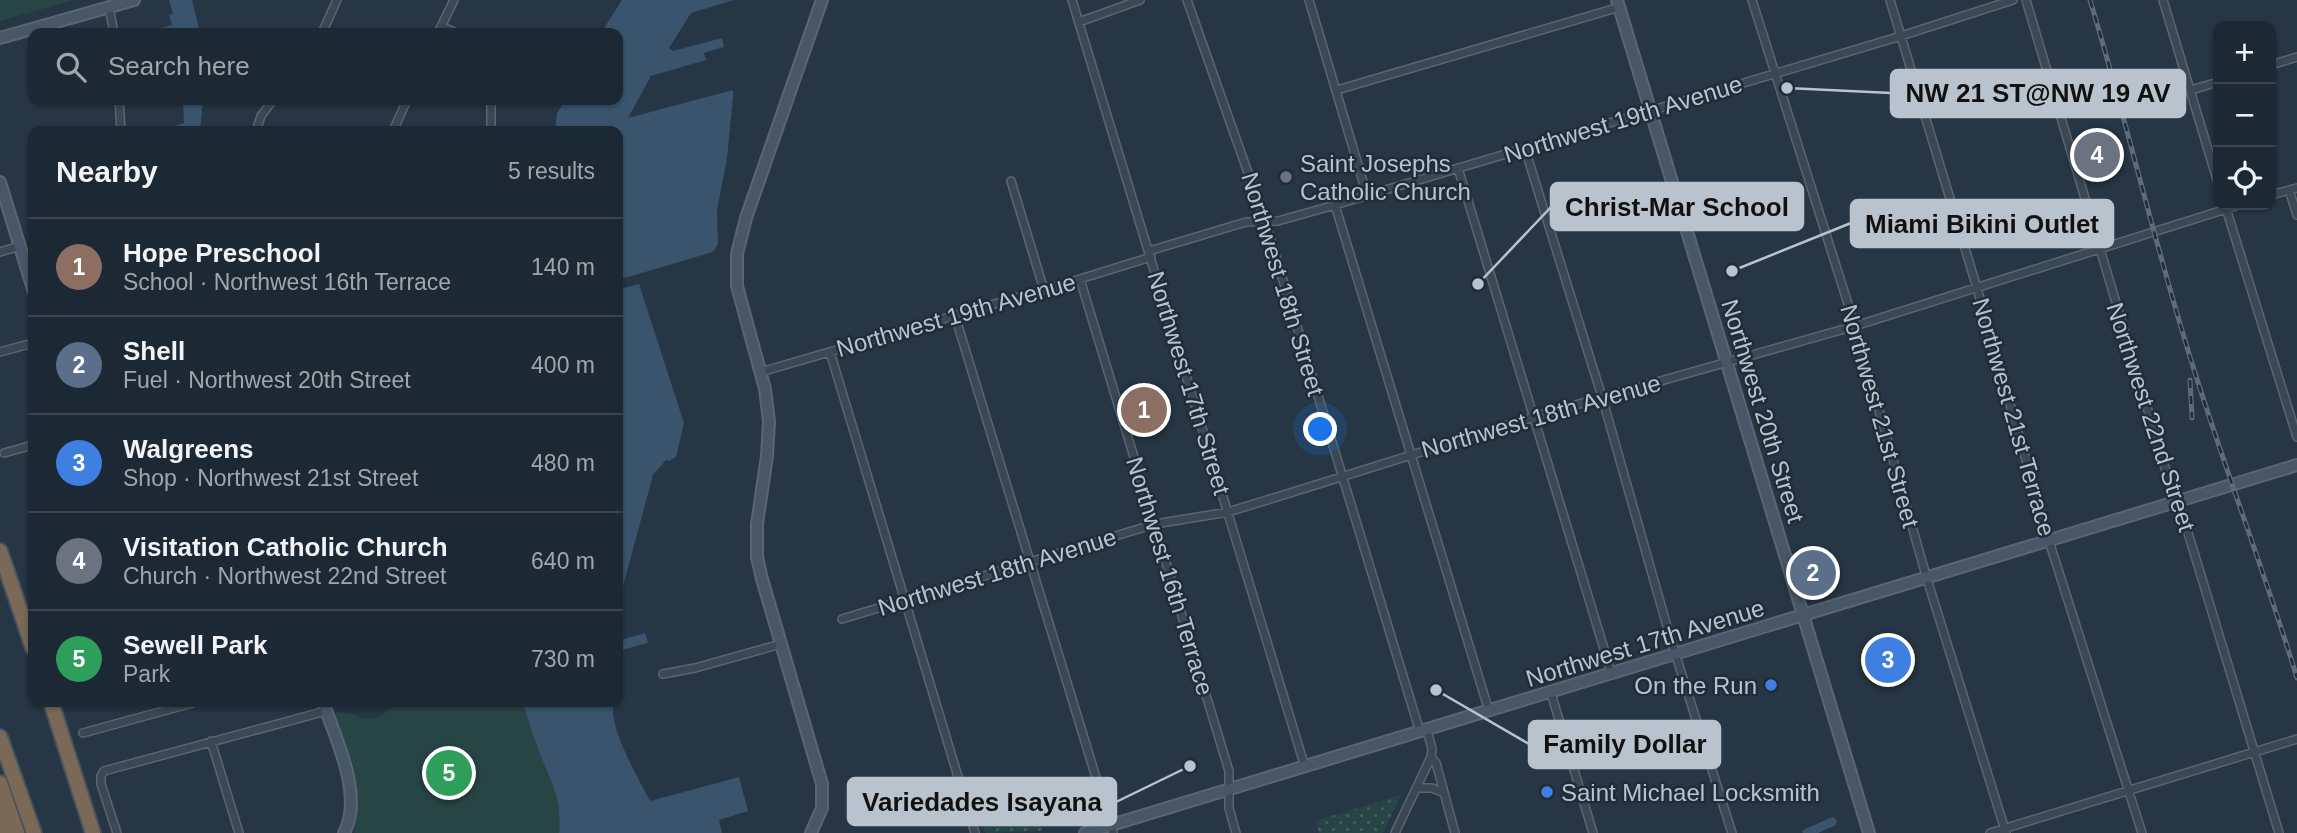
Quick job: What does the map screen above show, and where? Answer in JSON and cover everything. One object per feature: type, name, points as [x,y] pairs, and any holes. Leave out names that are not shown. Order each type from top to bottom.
[{"type":"highway","points":[[0,551],[28,633]]},
{"type":"highway","points":[[53,707],[95,833]]},
{"type":"highway","points":[[0,737],[34,833]]},
{"type":"highway","points":[[0,783],[17,833]]},
{"type":"highway","points":[[0,813],[6,833]]},
{"type":"main road","points":[[35,28],[134,0]]},
{"type":"main road","points":[[811,833],[822,808],[822,784],[759,569],[757,524],[769,434],[769,413],[761,372],[739,297],[736,275],[737,254],[750,203],[822,0]]},
{"type":"main road","name":"Northwest 20th Street","points":[[1619,4],[1869,833]]},
{"type":"main road","points":[[0,38],[28,30]]},
{"type":"main road","points":[[0,181],[28,272]]},
{"type":"main road","name":"Northwest 17th Avenue","points":[[1085,833],[1112,829],[1229,790],[2297,466]]},
{"type":"main road","points":[[324,707],[351,795],[352,810],[344,833]]},
{"type":"street","points":[[323,28],[337,0]]},
{"type":"street","points":[[441,28],[454,0]]},
{"type":"street","name":"Northwest 17th Street","points":[[1072,0],[1305,767]]},
{"type":"street","points":[[1079,22],[1140,0]]},
{"type":"street","name":"Northwest 18th Street","points":[[1187,0],[1265,220],[1343,476],[1432,749],[1431,757]]},
{"type":"street","points":[[1310,0],[1367,195]]},
{"type":"street","name":"Northwest 21st Street","points":[[1752,0],[1855,326],[1927,579],[1974,736],[2006,831]]},
{"type":"street","name":"Northwest 21st Terrace","points":[[1890,0],[1977,288],[2049,541],[2142,833]]},
{"type":"street","name":"Northwest 19th Avenue","points":[[761,372],[1080,279],[1246,222],[1278,220],[1335,205],[1901,37],[2013,0]]},
{"type":"street","name":"Northwest 22nd Street","points":[[2026,0],[2099,250],[2279,833]]},
{"type":"street","points":[[2163,0],[2213,166]]},
{"type":"street","points":[[1337,90],[1619,4]]},
{"type":"street","points":[[109,7],[113,28]]},
{"type":"street","points":[[2276,63],[2297,57]]},
{"type":"street","points":[[2191,90],[2213,83]]},
{"type":"street","points":[[119,105],[121,126]]},
{"type":"street","points":[[258,126],[261,116],[270,105]]},
{"type":"street","points":[[395,126],[405,105]]},
{"type":"street","points":[[491,105],[491,126]]},
{"type":"street","points":[[1525,149],[1732,833]]},
{"type":"street","points":[[1458,168],[1612,675]]},
{"type":"street","points":[[1011,181],[1044,290]]},
{"type":"street","points":[[2276,194],[2293,189],[2297,215]]},
{"type":"street","points":[[1335,205],[1489,712]]},
{"type":"street","name":"Northwest 18th Avenue","points":[[842,618],[1154,524],[1228,512],[1533,417],[1855,326],[2099,250],[2216,210]]},
{"type":"street","points":[[2226,210],[2297,437]]},
{"type":"street","points":[[0,251],[20,246]]},
{"type":"street","name":"Northwest 16th Terrace","points":[[1080,279],[1229,771],[1229,808],[1236,833]]},
{"type":"street","points":[[955,316],[1112,829]]},
{"type":"street","points":[[0,352],[28,344]]},
{"type":"street","points":[[830,352],[975,833]]},
{"type":"street","points":[[4,453],[28,446]]},
{"type":"street","points":[[663,674],[781,644]]},
{"type":"street","points":[[1551,693],[1592,833]]},
{"type":"street","points":[[83,733],[178,707]]},
{"type":"street","points":[[117,833],[101,781],[102,773],[321,707]]},
{"type":"street","points":[[1990,833],[2006,831],[2129,789],[2297,738]]},
{"type":"street","points":[[211,741],[239,833]]},
{"type":"street","points":[[1395,833],[1431,757],[1436,763],[1455,833]]},
{"type":"street","points":[[1417,788],[1432,788],[1444,793]]},
{"type":"green space","points":[[0,0],[74,0],[0,21]]},
{"type":"green space","points":[[525,707],[555,792],[559,810],[559,833],[354,833],[357,819],[355,789],[335,713],[368,719],[382,715],[392,708]]},
{"type":"green space","points":[[1401,795],[1383,833],[1319,833],[1315,821]]},
{"type":"green space","points":[[1032,797],[1042,831],[986,833],[979,812]]},
{"type":"water","points":[[169,0],[192,0],[199,28],[161,28],[172,25],[169,15],[173,14]]},
{"type":"water","points":[[622,0],[734,0],[691,13],[669,48],[673,51],[722,38],[724,47],[704,53],[706,60],[651,76],[628,118],[733,90],[727,159],[717,210],[718,244],[713,252],[623,279],[623,126],[556,126],[557,113],[562,105],[623,105],[623,28],[604,28]]},
{"type":"water","points":[[183,105],[203,105],[200,126],[175,126],[184,123]]},
{"type":"water","points":[[639,284],[684,423],[676,457],[666,460],[653,475],[623,586],[623,288]]},
{"type":"water","points":[[645,633],[648,643],[623,650],[623,640]]},
{"type":"water","points":[[525,707],[614,707],[619,738],[650,801],[739,777],[748,811],[719,820],[722,833],[559,833],[559,810],[555,792]]},
{"type":"waterway","points":[[1807,833],[1832,822]]},
{"type":"railway","points":[[2090,0],[2184,337],[2297,678]]},
{"type":"railway","points":[[2190,380],[2192,418]]},
{"type":"place","name":"NW 21 ST@NW 19 AV","points":[[1787,88]]},
{"type":"place","name":"Visitation Catholic Church","points":[[2097,155]]},
{"type":"place","name":"Saint Josephs Catholic Church","points":[[1286,177]]},
{"type":"place","name":"Miami Bikini Outlet","points":[[1732,271]]},
{"type":"place","name":"Christ-Mar School","points":[[1478,284]]},
{"type":"place","name":"Hope Preschool","points":[[1144,410]]},
{"type":"place","name":"Shell","points":[[1813,573]]},
{"type":"place","name":"Walgreens","points":[[1888,660]]},
{"type":"place","name":"On the Run","points":[[1771,685]]},
{"type":"place","name":"Family Dollar","points":[[1436,690]]},
{"type":"place","name":"Variedades Isayana","points":[[1190,766]]},
{"type":"place","name":"Sewell Park","points":[[449,773]]},
{"type":"place","name":"Saint Michael Locksmith","points":[[1547,792]]}]
